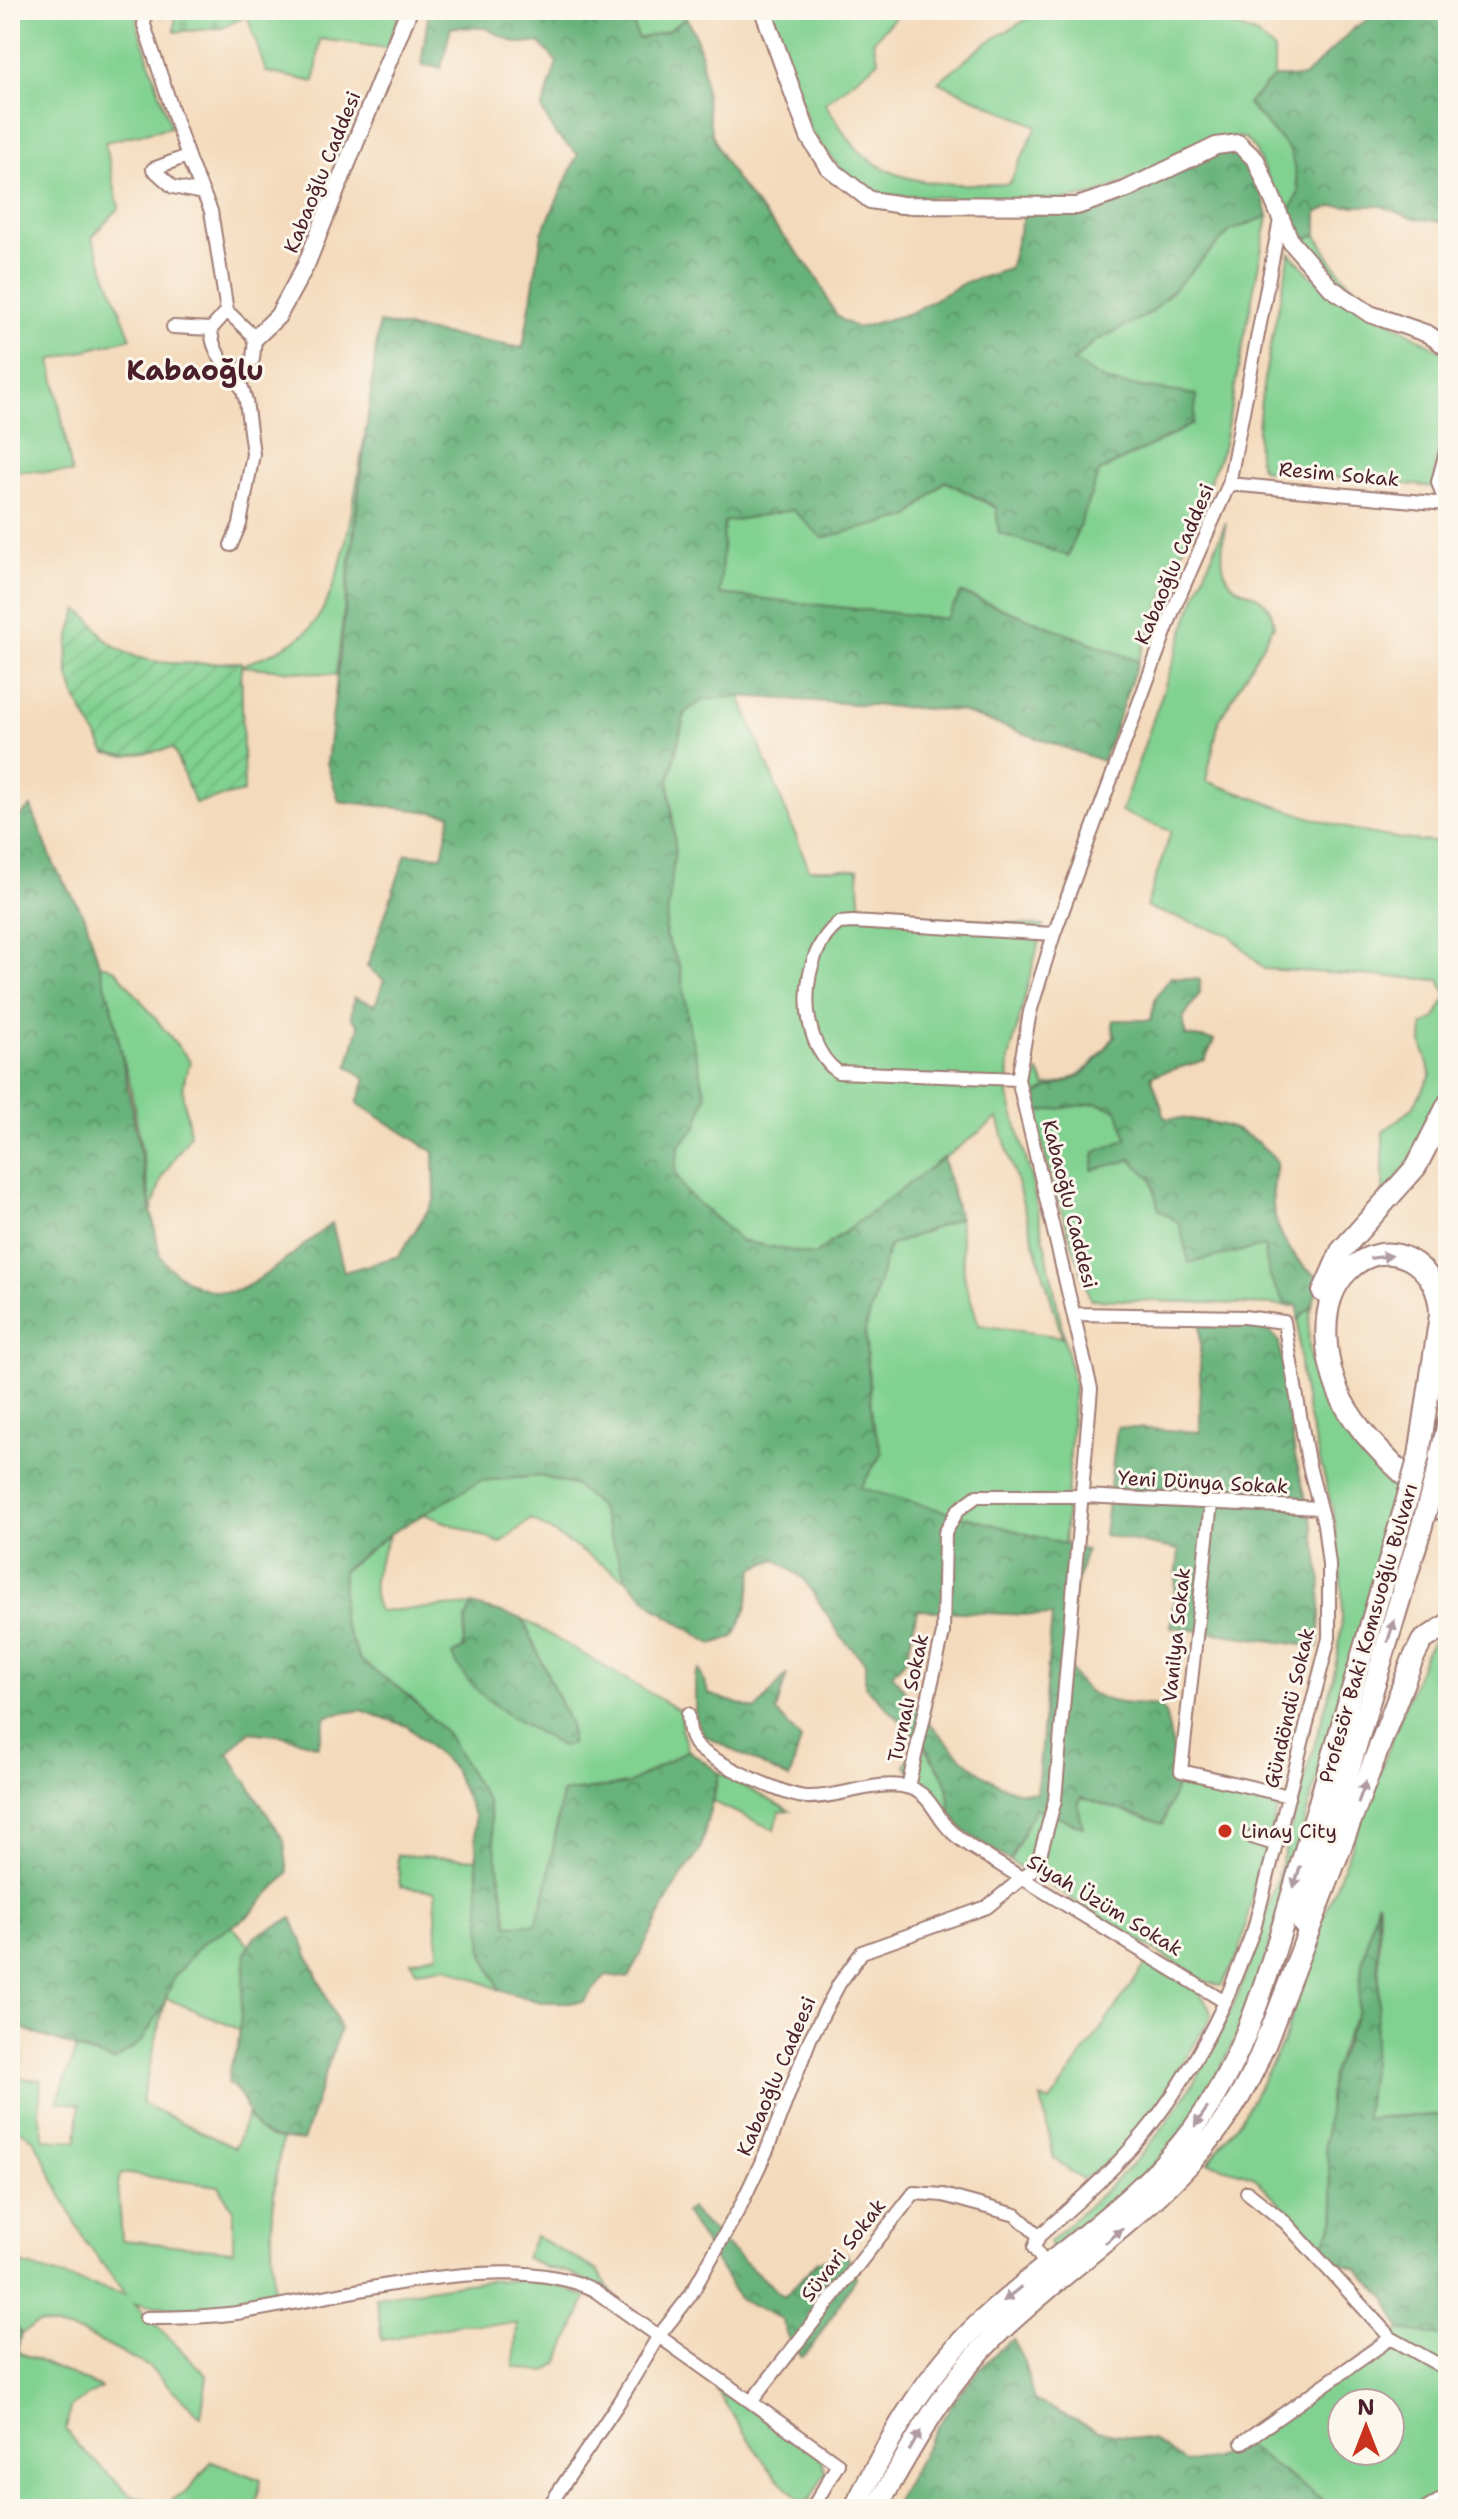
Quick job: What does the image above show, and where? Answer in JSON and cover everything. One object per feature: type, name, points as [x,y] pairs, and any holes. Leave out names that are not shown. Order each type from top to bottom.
[{"type":"main road","points":[[1448,1104],[1416,1167],[1341,1251],[1326,1281],[1316,1331],[1322,1376],[1339,1418],[1388,1473],[1448,1530]]},
{"type":"main road","points":[[1419,1456],[1440,1315],[1438,1292],[1429,1274],[1414,1262],[1392,1255],[1371,1257],[1348,1271],[1333,1299],[1327,1342],[1332,1374],[1345,1407],[1362,1430],[1448,1514]]},
{"type":"main road","name":"Profesör Baki Komsuoğlu Bulvarı","points":[[854,2509],[898,2427],[939,2367],[980,2322],[1153,2176],[1192,2130],[1234,2061],[1266,1980],[1405,1506],[1448,1320]]},
{"type":"main road","name":"Profesör Baki Komsuoğlu Bulvarı","points":[[876,2509],[929,2417],[971,2360],[1021,2312],[1139,2215],[1189,2167],[1241,2097],[1264,2048],[1421,1529],[1448,1423]]},
{"type":"main road","points":[[1264,2048],[1412,1661],[1422,1641],[1448,1624]]},
{"type":"street","points":[[146,10],[144,25],[187,156],[211,211],[227,311],[255,338],[253,359],[233,377]]},
{"type":"street","name":"Kabaoğlu Caddesi","points":[[255,338],[278,316],[306,265],[409,10]]},
{"type":"street","points":[[763,10],[809,137],[828,167],[870,200],[902,205],[1077,206],[1125,190],[1216,146],[1238,143],[1256,160],[1291,242],[1331,288],[1370,314],[1428,334],[1448,348]]},
{"type":"street","points":[[187,156],[153,169],[173,187],[203,193]]},
{"type":"street","name":"Kabaoğlu Caddesi","points":[[1084,1496],[1091,1389],[1076,1314],[1018,1079],[1030,1012],[1054,934],[1174,608],[1229,484],[1280,220]]},
{"type":"street","points":[[211,329],[227,311]]},
{"type":"street","points":[[173,327],[211,329]]},
{"type":"street","points":[[211,329],[215,350],[242,388],[253,454],[238,533],[231,545]]},
{"type":"street","points":[[1447,455],[1448,483]]},
{"type":"street","points":[[1447,455],[1440,482],[1447,505]]},
{"type":"street","name":"Resim Sokak","points":[[1229,484],[1447,505]]},
{"type":"street","points":[[1018,1079],[838,1072],[828,1065],[819,1049],[808,1017],[817,946],[839,923],[853,922],[1054,934]]},
{"type":"street","name":"Gündöndü Sokak","points":[[1076,1314],[1244,1317],[1284,1322],[1329,1565],[1329,1638],[1254,1929],[1225,2002]]},
{"type":"street","name":"Turnalı Sokak","points":[[908,1787],[943,1633],[945,1533],[958,1510],[977,1496],[1084,1496]]},
{"type":"street","name":"Yeni Dünya Sokak","points":[[1084,1496],[1319,1508]]},
{"type":"street","name":"Kabaoğlu Cadeesi","points":[[658,2337],[690,2296],[740,2207],[767,2150],[810,2039],[839,1984],[862,1952],[987,1907],[1037,1866],[1055,1800],[1084,1496]]},
{"type":"street","name":"Vanilya Sokak","points":[[1211,1503],[1181,1771],[1289,1796]]},
{"type":"street","points":[[688,1714],[691,1735],[700,1749],[783,1792],[804,1797],[890,1786],[908,1787]]},
{"type":"street","name":"Siyah Üzüm Sokak","points":[[908,1787],[923,1794],[953,1833],[1225,2002]]},
{"type":"street","points":[[1252,1837],[1274,1844]]},
{"type":"street","points":[[1047,2267],[1034,2248],[1039,2236],[1110,2174],[1147,2135],[1178,2092],[1225,2002]]},
{"type":"street","points":[[1247,2192],[1286,2223],[1391,2338],[1448,2370]]},
{"type":"street","name":"Süvari Sokak","points":[[751,2402],[914,2193],[943,2195],[1016,2215],[1039,2236]]},
{"type":"street","points":[[146,2318],[243,2312],[444,2279],[527,2275],[580,2283],[838,2464],[812,2509]]},
{"type":"street","points":[[547,2509],[619,2402],[658,2337]]},
{"type":"street","points":[[1242,2443],[1391,2338]]},
{"type":"street","points":[[1426,2509],[1448,2495]]},
{"type":"green space","points":[[10,10],[139,10],[137,24],[171,127],[105,142],[119,208],[92,237],[131,338],[51,360],[72,473],[10,470]]},
{"type":"green space","points":[[158,10],[258,10],[222,28],[175,32],[175,16],[159,16]]},
{"type":"green space","points":[[258,10],[401,10],[386,48],[320,39],[315,82],[266,72],[248,18]]},
{"type":"green space","points":[[429,10],[630,10],[638,39],[667,31],[686,18],[698,44],[709,122],[721,155],[745,192],[817,278],[838,316],[858,328],[910,313],[966,282],[1009,269],[1025,210],[1063,214],[1095,206],[1224,149],[1244,156],[1256,173],[1268,216],[1230,231],[1151,313],[1094,342],[1073,361],[1107,382],[1197,395],[1193,424],[1099,472],[1068,556],[999,533],[996,507],[945,481],[909,517],[822,538],[793,510],[724,522],[720,594],[946,619],[961,593],[1138,661],[1103,761],[959,711],[740,696],[704,700],[685,712],[669,782],[675,847],[665,936],[680,966],[690,1032],[706,1095],[697,1126],[679,1146],[675,1173],[687,1193],[741,1241],[814,1255],[943,1158],[959,1218],[889,1246],[865,1331],[872,1419],[882,1453],[860,1488],[1086,1550],[1066,1634],[1072,1673],[1084,1688],[1104,1699],[1160,1706],[1166,1716],[1179,1777],[1163,1824],[1081,1797],[1078,1806],[1083,1827],[1035,1808],[1010,1861],[964,1831],[951,1813],[946,1780],[925,1745],[865,1686],[865,1662],[842,1638],[804,1579],[776,1559],[754,1568],[747,1607],[734,1637],[712,1644],[658,1610],[627,1580],[599,1506],[576,1486],[540,1476],[480,1481],[390,1534],[343,1570],[342,1619],[360,1660],[408,1695],[447,1734],[488,1803],[508,1925],[536,1924],[547,1887],[562,1793],[628,1784],[688,1750],[719,1773],[700,1850],[674,1887],[628,1978],[606,1975],[583,2002],[540,2002],[500,1990],[483,1954],[474,1815],[452,1767],[407,1726],[361,1710],[326,1716],[318,1746],[284,1736],[249,1732],[228,1753],[284,1840],[288,1874],[246,1918],[202,1943],[174,1977],[162,2008],[142,2041],[114,2061],[26,2030],[10,2016],[10,824],[31,807],[55,867],[85,917],[113,1010],[160,1256],[166,1264],[183,1278],[203,1288],[235,1291],[269,1272],[332,1223],[344,1272],[399,1256],[435,1199],[434,1152],[357,1103],[366,1079],[348,1066],[359,1026],[351,1017],[354,997],[375,1005],[384,980],[367,967],[406,854],[442,856],[451,814],[339,801],[327,763],[379,323],[523,348],[542,233],[578,154],[556,135],[542,110],[557,62],[540,43],[516,43],[485,28],[451,27],[441,68],[421,65]],"holes":[[[917,1610],[1052,1616],[1037,1793],[1015,1790],[994,1782],[974,1768],[937,1731],[892,1674],[907,1658]]]},
{"type":"green space","points":[[630,10],[683,10],[686,18],[667,31],[638,40]]},
{"type":"green space","points":[[769,10],[902,10],[873,41],[879,61],[825,103],[857,149],[891,172],[928,182],[1009,184],[1037,126],[938,82],[986,43],[1043,10],[1131,10],[1134,14],[1191,16],[1190,10],[1214,10],[1216,18],[1257,35],[1274,50],[1274,77],[1248,104],[1291,151],[1299,192],[1286,219],[1255,150],[1245,138],[1228,137],[1095,195],[1055,201],[878,195],[850,181],[811,131]]},
{"type":"green space","points":[[1384,10],[1448,10],[1448,223],[1409,217],[1382,206],[1334,206],[1317,212],[1317,235],[1298,242],[1286,219],[1299,192],[1291,152],[1248,103],[1274,77],[1304,77],[1354,28]]},
{"type":"green space","points":[[1268,216],[1223,448],[1138,661],[962,593],[947,619],[719,594],[724,521],[793,510],[909,517],[945,481],[996,508],[1068,556],[1099,472],[1192,424],[1197,395],[1107,382],[1073,362],[1094,342],[1151,312],[1230,231]]},
{"type":"green space","points":[[1317,235],[1342,274],[1369,299],[1403,314],[1448,325],[1448,337],[1367,306],[1341,289],[1298,242]]},
{"type":"green space","points":[[1290,253],[1311,276],[1448,355],[1448,435],[1436,461],[1434,487],[1263,470],[1258,456],[1261,401]]},
{"type":"green space","points":[[366,429],[336,675],[240,666],[290,644],[305,633],[319,616],[330,593],[347,537]]},
{"type":"green space","points":[[1226,522],[1222,552],[1224,572],[1231,583],[1261,599],[1269,609],[1274,625],[1219,721],[1206,781],[1356,830],[1386,837],[1448,842],[1448,1078],[1422,1140],[1383,1196],[1383,1132],[1413,1107],[1431,1075],[1422,1043],[1423,1026],[1435,1018],[1447,996],[1440,980],[1264,969],[1230,935],[1146,907],[1171,831],[1121,812],[1201,582]]},
{"type":"green space","points":[[78,610],[108,641],[138,657],[189,664],[241,662],[244,792],[195,803],[173,748],[127,756],[106,753],[71,685],[68,652]]},
{"type":"green space","points":[[740,696],[809,869],[858,869],[861,912],[1043,926],[1009,1059],[1008,1095],[1030,1173],[1074,1386],[1064,1547],[860,1488],[882,1453],[872,1419],[865,1331],[889,1246],[959,1218],[965,1281],[979,1325],[1062,1337],[998,1118],[814,1255],[741,1241],[687,1193],[675,1172],[679,1146],[697,1126],[680,966],[665,936],[675,847],[669,782],[685,712],[703,700]]},
{"type":"green space","points":[[99,964],[116,970],[191,1062],[183,1090],[190,1135],[162,1177],[152,1210],[131,1089]]},
{"type":"green space","points":[[1171,977],[1200,980],[1200,993],[1183,1018],[1186,1036],[1214,1040],[1205,1060],[1151,1076],[1165,1118],[1227,1126],[1253,1140],[1277,1162],[1273,1202],[1279,1228],[1296,1258],[1321,1278],[1311,1310],[1309,1340],[1313,1370],[1337,1424],[1398,1494],[1253,2002],[1202,2106],[1144,2177],[1053,2250],[1049,2242],[1134,2162],[1178,2107],[1227,2020],[1262,1929],[1330,1688],[1340,1639],[1342,1592],[1337,1539],[1303,1389],[1298,1306],[1090,1299],[1046,1159],[1033,1077],[1039,1072],[1045,1086],[1077,1076],[1093,1063],[1114,1037],[1113,1020],[1151,1020],[1156,997]]},
{"type":"green space","points":[[1171,977],[1200,980],[1200,993],[1183,1018],[1186,1036],[1214,1040],[1205,1060],[1151,1076],[1165,1118],[1227,1126],[1253,1140],[1277,1162],[1273,1202],[1278,1228],[1296,1258],[1321,1278],[1312,1306],[1298,1320],[1298,1306],[1286,1305],[1269,1276],[1264,1246],[1189,1263],[1179,1223],[1159,1210],[1151,1178],[1131,1160],[1092,1170],[1095,1152],[1127,1139],[1117,1110],[1097,1103],[1036,1112],[1033,1098],[1078,1077],[1096,1061],[1114,1037],[1113,1020],[1151,1020],[1156,997]]},
{"type":"green space","points":[[1200,1325],[1268,1329],[1279,1342],[1295,1456],[1313,1526],[1321,1578],[1319,1647],[1171,1627],[1179,1550],[1104,1535],[1117,1427],[1200,1432]]},
{"type":"green space","points":[[540,1476],[576,1486],[599,1506],[627,1580],[531,1519],[501,1543],[424,1514],[480,1481]]},
{"type":"green space","points":[[390,1534],[374,1582],[379,1611],[472,1605],[466,1620],[463,1649],[454,1654],[542,1665],[523,1619],[682,1712],[681,1729],[688,1750],[628,1784],[562,1793],[547,1887],[536,1925],[507,1925],[488,1803],[447,1734],[408,1695],[360,1660],[341,1619],[343,1571]]},
{"type":"green space","points":[[472,1605],[523,1619],[571,1727],[571,1744],[563,1747],[516,1720],[485,1698],[461,1671],[453,1655],[463,1649],[466,1620]]},
{"type":"green space","points":[[1448,1631],[1448,2114],[1365,2119],[1379,1999],[1379,1901],[1362,1964],[1358,2011],[1340,2049],[1325,2144],[1336,2217],[1323,2246],[1253,2176],[1208,2163],[1243,2116],[1283,2043],[1316,1938],[1425,1654],[1435,1638]]},
{"type":"green space","points":[[699,1669],[709,1694],[756,1710],[787,1674],[776,1711],[801,1740],[789,1779],[704,1735],[695,1717],[695,1676]]},
{"type":"green space","points":[[918,1739],[946,1780],[951,1813],[905,1766]]},
{"type":"green space","points":[[719,1773],[790,1811],[779,1812],[775,1830],[713,1802]]},
{"type":"green space","points":[[1179,1777],[1281,1800],[1258,1869],[1240,1951],[1221,1986],[1205,1981],[1010,1861],[1035,1808],[1078,1805],[1081,1797],[1163,1824]]},
{"type":"green space","points":[[397,1855],[478,1859],[483,1954],[500,1990],[447,1967],[416,1971],[411,1961],[438,1954],[435,1891],[400,1886]]},
{"type":"green space","points":[[1377,1901],[1379,1999],[1365,2119],[1448,2114],[1448,2337],[1401,2330],[1386,2298],[1357,2269],[1342,2263],[1333,2267],[1323,2246],[1336,2217],[1325,2144],[1331,2077],[1358,2011],[1362,1964]]},
{"type":"green space","points":[[292,1918],[340,2029],[303,2141],[275,2138],[262,2133],[251,2119],[240,2095],[228,2083],[230,2066],[238,2047],[246,1952],[255,1936]]},
{"type":"green space","points":[[232,1926],[253,1950],[246,1965],[240,2030],[166,1998],[141,2103],[235,2148],[247,2115],[262,2131],[283,2138],[272,2218],[274,2298],[204,2307],[134,2303],[207,2376],[201,2417],[149,2367],[85,2334],[39,2323],[21,2334],[10,2316],[10,2261],[126,2295],[84,2240],[34,2139],[10,2124],[10,2047],[22,2053],[20,2078],[41,2080],[39,2113],[44,2139],[77,2141],[80,2104],[57,2102],[76,2049],[114,2061],[162,2008],[174,1977],[202,1943]],"holes":[[[121,2173],[219,2186],[233,2210],[233,2251],[122,2240],[118,2183]]]},
{"type":"green space","points":[[1146,1964],[1196,1991],[1209,2007],[1211,2017],[1152,2114],[1119,2154],[1082,2180],[1054,2159],[1041,2098],[1050,2102]]},
{"type":"green space","points":[[690,2208],[784,2297],[818,2261],[847,2254],[856,2278],[802,2357],[790,2342],[782,2319],[740,2300],[685,2212]]},
{"type":"green space","points":[[535,2236],[597,2270],[615,2297],[566,2271],[546,2268],[525,2257]]},
{"type":"green space","points":[[479,2281],[549,2283],[587,2297],[559,2362],[546,2372],[514,2367],[517,2324],[460,2324],[382,2340],[376,2297]]},
{"type":"green space","points":[[10,2316],[21,2334],[10,2381]]},
{"type":"green space","points":[[1401,2330],[1448,2337],[1448,2509],[1329,2509],[1330,2506],[1242,2443]]},
{"type":"green space","points":[[1013,2339],[1023,2358],[1034,2400],[1098,2431],[1154,2441],[1185,2462],[1212,2459],[1242,2443],[1331,2507],[892,2509],[959,2395],[993,2356]]},
{"type":"green space","points":[[18,2352],[101,2388],[70,2407],[66,2429],[80,2448],[132,2496],[167,2503],[188,2490],[212,2461],[261,2480],[255,2509],[10,2509],[10,2381]]},
{"type":"green space","points":[[718,2386],[821,2458],[826,2472],[810,2499],[802,2503],[765,2464],[715,2388]]},
{"type":"place","name":"Linay City","points":[[1225,1831]]},
{"type":"district","name":"Kabaoğlu","points":[[195,370]]}]
